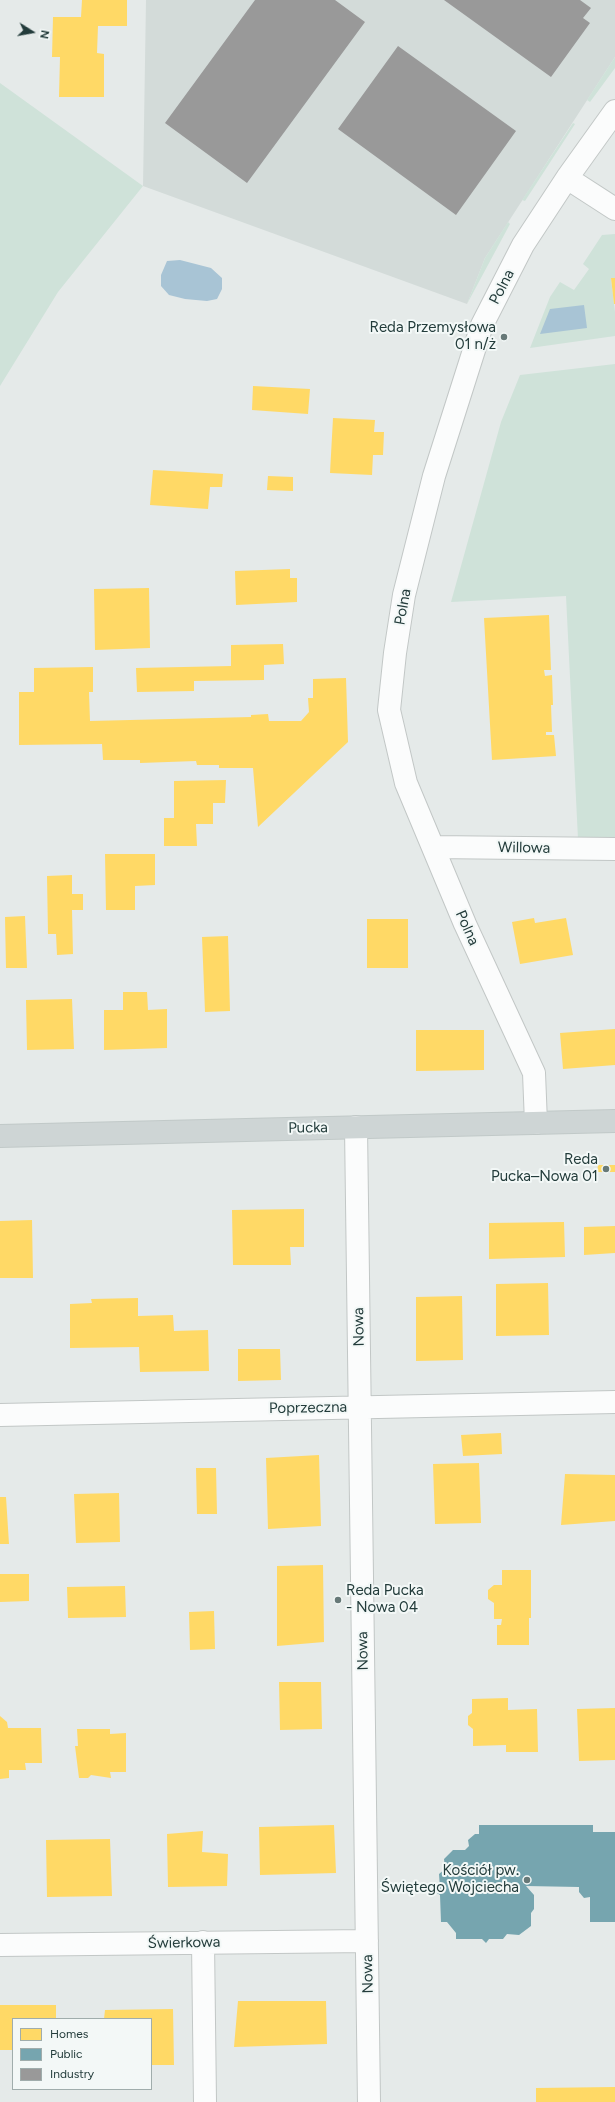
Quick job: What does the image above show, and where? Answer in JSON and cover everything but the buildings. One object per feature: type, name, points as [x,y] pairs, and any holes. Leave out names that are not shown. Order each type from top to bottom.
[{"type":"main road","name":"Pucka","points":[[0,1136],[615,1121]]},
{"type":"street","name":"Polna","points":[[536,1123],[534,1073],[465,924],[406,783],[389,710],[395,653],[404,595],[434,476],[482,325],[523,245],[567,178],[615,111]]},
{"type":"street","points":[[567,178],[615,209]]},
{"type":"street","name":"Willowa","points":[[433,847],[615,848]]},
{"type":"street","name":"Nowa","points":[[356,1127],[369,2102]]},
{"type":"street","name":"Poprzeczna","points":[[0,1415],[615,1402]]},
{"type":"street","name":"Świerkowa","points":[[0,1945],[367,1941]]},
{"type":"street","points":[[203,1942],[205,2102]]},
{"type":"shaded area","points":[[146,0],[615,0],[615,57],[485,258],[467,304],[143,186]]},
{"type":"green space","points":[[615,57],[615,68],[590,102],[587,100]]},
{"type":"green space","points":[[0,83],[143,186],[58,292],[0,386]]},
{"type":"green space","points":[[573,123],[575,124],[525,201],[522,200]]},
{"type":"green space","points":[[508,222],[510,224],[467,304],[485,258]]},
{"type":"green space","points":[[615,234],[615,278],[611,279],[615,312],[615,336],[530,348],[550,297],[560,282],[574,290],[589,269],[583,264],[602,235]]},
{"type":"green space","points":[[615,364],[615,840],[578,839],[566,596],[451,602],[501,422],[520,375]]},
{"type":"water","points":[[180,260],[211,268],[222,278],[222,289],[217,299],[207,301],[185,299],[169,295],[161,286],[161,275],[167,261]]},
{"type":"water","points":[[584,305],[587,328],[540,334],[550,309]]},
{"type":"place","name":"Reda Przemysłowa 01 n/ż","points":[[504,337]]},
{"type":"place","name":"Reda Pucka–Nowa 01","points":[[606,1169]]},
{"type":"place","name":"Reda Pucka - Nowa 04","points":[[338,1600]]},
{"type":"place","name":"Kościół pw. Świętego Wojciecha","points":[[527,1880]]}]
